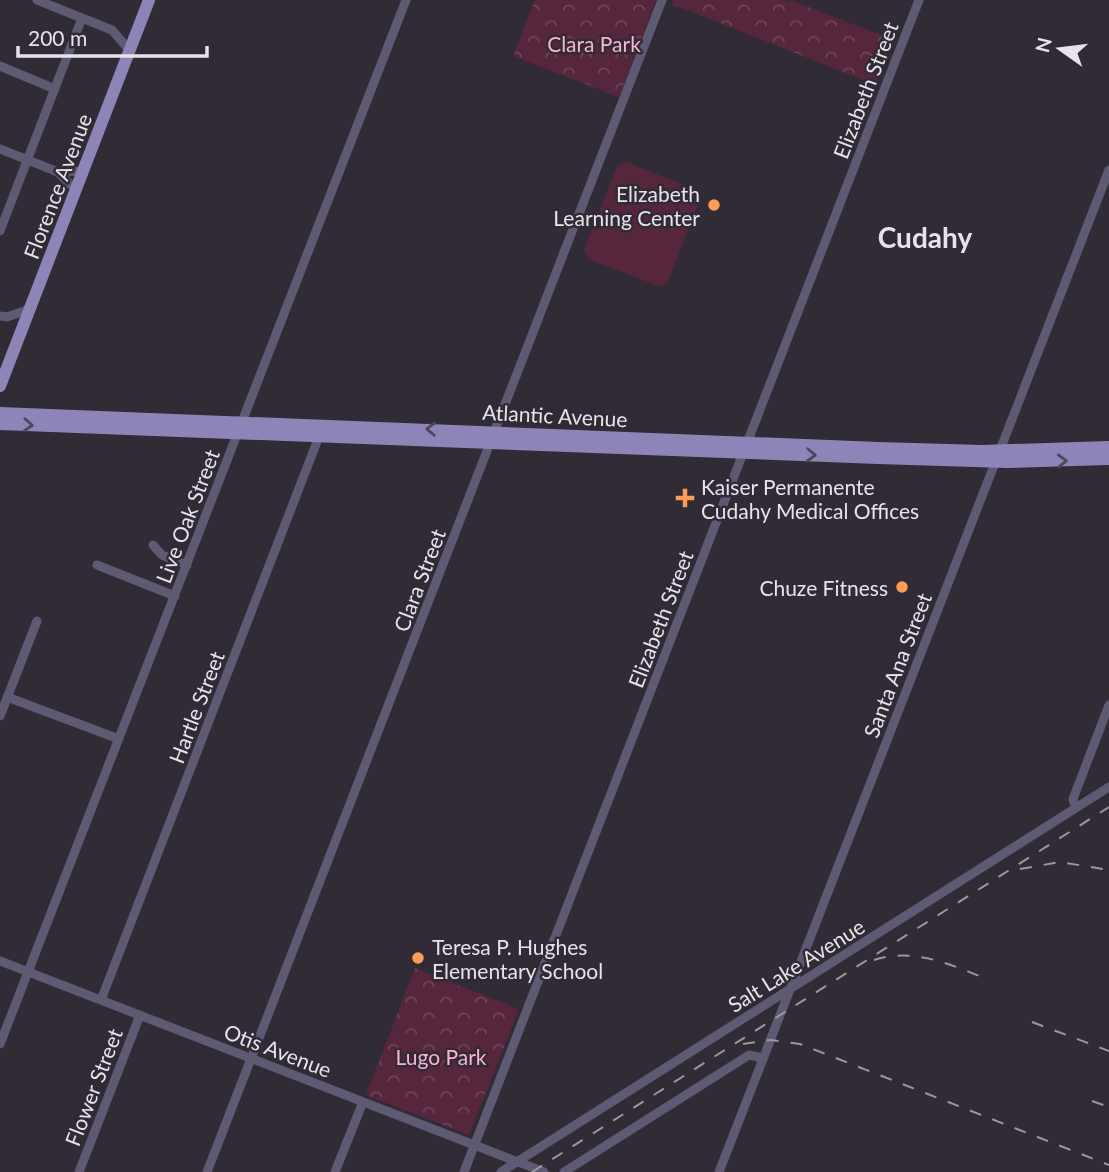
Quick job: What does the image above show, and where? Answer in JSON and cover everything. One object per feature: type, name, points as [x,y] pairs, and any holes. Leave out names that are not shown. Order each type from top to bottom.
[{"type":"main road","name":"Florence Avenue","points":[[0,386],[149,0]]},
{"type":"main road","name":"Atlantic Avenue","points":[[0,412],[240,427],[1109,459]]},
{"type":"main road","name":"Atlantic Avenue","points":[[0,424],[240,427]]},
{"type":"main road","name":"Atlantic Avenue","points":[[998,456],[1109,447]]},
{"type":"street","points":[[37,0],[119,35],[130,51]]},
{"type":"street","name":"Live Oak Street","points":[[0,1045],[406,0]]},
{"type":"street","name":"Clara Street","points":[[207,1172],[662,0]]},
{"type":"street","name":"Elizabeth Street","points":[[464,1172],[919,0]]},
{"type":"street","points":[[0,231],[82,18]]},
{"type":"street","points":[[0,66],[55,89]]},
{"type":"street","points":[[0,149],[58,173],[76,190]]},
{"type":"street","name":"Santa Ana Street","points":[[719,1172],[1109,170]]},
{"type":"street","points":[[58,173],[83,171]]},
{"type":"street","points":[[0,316],[7,317],[30,309]]},
{"type":"street","name":"Hartle Street","points":[[101,1000],[320,430]]},
{"type":"street","points":[[153,545],[162,555],[187,565]]},
{"type":"street","points":[[97,565],[175,596]]},
{"type":"street","points":[[0,716],[37,621]]},
{"type":"street","points":[[7,697],[119,739]]},
{"type":"street","points":[[1076,808],[1073,799],[1109,705]]},
{"type":"street","name":"Salt Lake Avenue","points":[[501,1172],[1109,787]]},
{"type":"street","name":"Otis Avenue","points":[[0,961],[544,1172]]},
{"type":"street","name":"Flower Street","points":[[79,1172],[140,1016]]},
{"type":"street","points":[[564,1172],[749,1055],[763,1058]]},
{"type":"street","points":[[335,1172],[362,1102]]},
{"type":"green space","name":"Clara Park","points":[[535,0],[656,0],[619,97],[513,56]]},
{"type":"green space","points":[[674,0],[782,0],[789,3],[790,0],[894,40],[876,85],[672,4]]},
{"type":"green space","points":[[626,162],[695,189],[700,199],[668,282],[658,286],[588,259],[584,250],[617,166]]},
{"type":"green space","name":"Lugo Park","points":[[415,968],[519,1009],[469,1135],[366,1095]]},
{"type":"railway","points":[[532,1172],[1109,807]]},
{"type":"railway","points":[[1020,869],[1060,862],[1109,870]]},
{"type":"railway","points":[[874,960],[904,956],[933,959],[989,980]]},
{"type":"railway","points":[[1032,1022],[1109,1051]]},
{"type":"railway","points":[[743,1044],[771,1040],[800,1044],[1109,1165]]},
{"type":"railway","points":[[1092,1101],[1109,1107]]},
{"type":"place","name":"Elizabeth Learning Center","points":[[714,205]]},
{"type":"place","name":"Kaiser Permanente Cudahy Medical Offices","points":[[685,498]]},
{"type":"place","name":"Chuze Fitness","points":[[902,587]]},
{"type":"place","name":"Teresa P. Hughes Elementary School","points":[[418,958]]},
{"type":"district","name":"Cudahy","points":[[925,237]]}]
